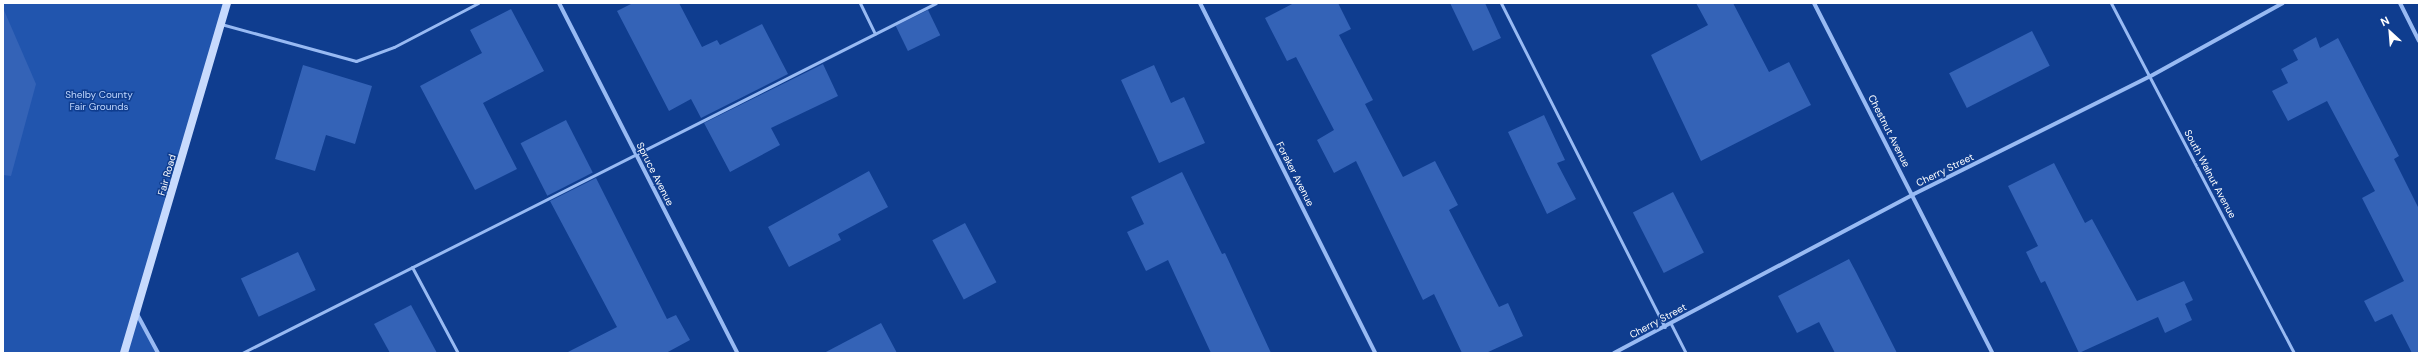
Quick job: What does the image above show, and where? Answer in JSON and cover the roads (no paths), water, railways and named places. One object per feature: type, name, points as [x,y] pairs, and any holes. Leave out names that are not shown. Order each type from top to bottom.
[{"type":"main road","name":"Fair Road","points":[[124,353],[137,314],[227,3]]},
{"type":"street","name":"Spruce Avenue","points":[[559,3],[737,353]]},
{"type":"street","name":"Foraker Avenue","points":[[1200,3],[1375,353]]},
{"type":"street","name":"Chestnut Avenue","points":[[1814,3],[1992,353]]},
{"type":"street","name":"Cherry Street","points":[[1614,353],[1912,195],[2149,77],[2283,3]]},
{"type":"street","points":[[2400,3],[2419,41]]},
{"type":"street","points":[[137,314],[158,353]]},
{"type":"lane","points":[[221,24],[356,61],[394,47],[478,3]]},
{"type":"lane","points":[[860,3],[875,34]]},
{"type":"lane","points":[[242,353],[936,3]]},
{"type":"lane","points":[[1501,3],[1665,327]]},
{"type":"lane","name":"South Walnut Avenue","points":[[2111,3],[2294,353]]},
{"type":"lane","points":[[412,268],[458,353]]},
{"type":"lane","points":[[1671,324],[1686,353]]},
{"type":"park label","name":"Shelby County Fair Grounds","points":[[99,100]]}]
